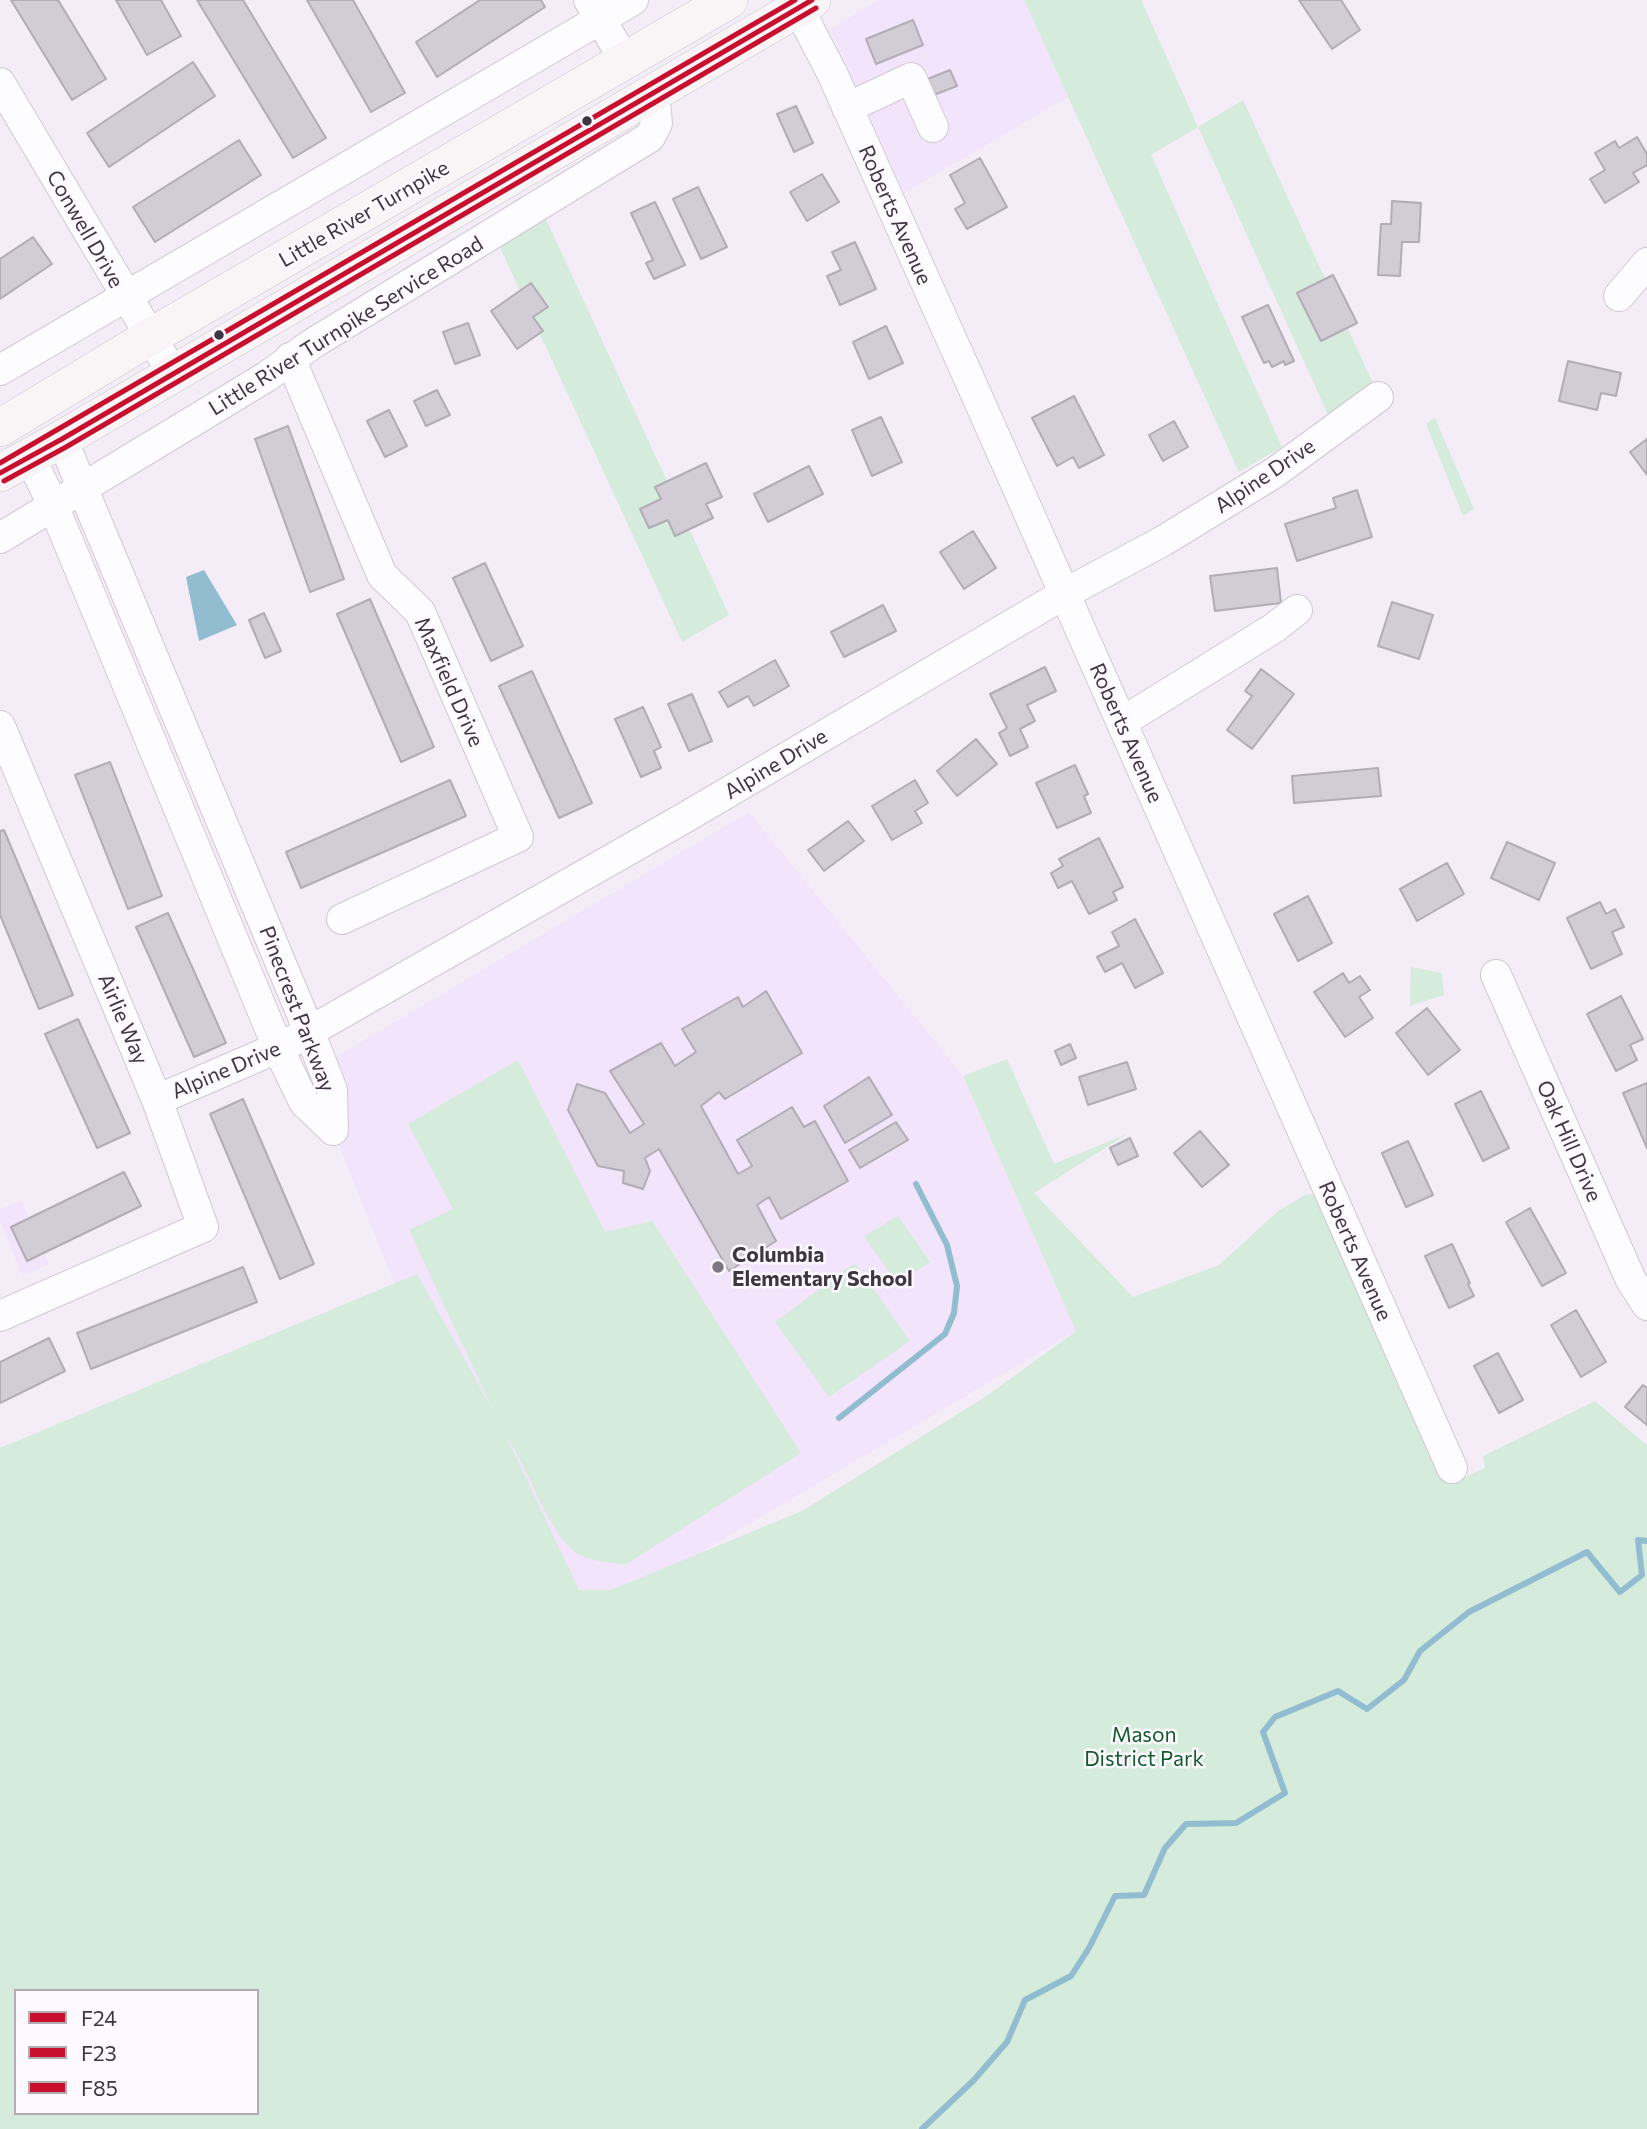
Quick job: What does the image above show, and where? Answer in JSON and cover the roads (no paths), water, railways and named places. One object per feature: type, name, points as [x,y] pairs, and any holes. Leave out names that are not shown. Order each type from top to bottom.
[{"type":"main road","name":"Little River Turnpike","points":[[0,428],[150,337],[729,0]]},
{"type":"main road","name":"Little River Turnpike","points":[[15,464],[654,92],[801,3]]},
{"type":"street","points":[[0,370],[594,10],[633,0]]},
{"type":"street","name":"Roberts Avenue","points":[[801,3],[1452,1468]]},
{"type":"street","points":[[594,10],[625,61]]},
{"type":"street","points":[[848,108],[911,78],[933,127]]},
{"type":"street","name":"Conwell Drive","points":[[0,83],[173,374]]},
{"type":"street","name":"Little River Turnpike Service Road","points":[[0,538],[266,377],[289,358],[650,137],[657,123],[654,92]]},
{"type":"street","points":[[1619,296],[1647,263]]},
{"type":"street","name":"Maxfield Drive","points":[[289,358],[382,575],[420,612],[518,837],[342,919]]},
{"type":"street","name":"Alpine Drive","points":[[157,1100],[278,1048],[698,810],[1064,594],[1163,541],[1274,473],[1378,397]]},
{"type":"street","name":"Pinecrest Parkway","points":[[15,464],[53,505],[278,1048],[304,1102],[333,1130],[332,1090],[309,1031],[62,439]]},
{"type":"street","points":[[1122,722],[1157,703],[1275,628],[1297,610]]},
{"type":"street","name":"Airlie Way","points":[[0,726],[157,1100],[203,1227],[0,1316]]},
{"type":"street","name":"Oak Hill Drive","points":[[1496,975],[1630,1280],[1647,1305]]},
{"type":"water","points":[[204,570],[237,625],[199,641],[186,577]]},
{"type":"waterway","points":[[839,1418],[945,1334],[954,1313],[957,1286],[947,1245],[916,1184]]},
{"type":"waterway","points":[[922,2129],[973,2081],[1007,2042],[1025,2000],[1071,1976],[1089,1948],[1115,1896],[1144,1895],[1165,1848],[1186,1824],[1236,1823],[1285,1793],[1263,1732],[1275,1717],[1338,1691],[1367,1709],[1404,1680],[1420,1651],[1469,1612],[1587,1552],[1620,1592],[1642,1575],[1638,1540],[1647,1541]]},
{"type":"place","name":"Columbia Elementary School","points":[[718,1267]]},
{"type":"park label","name":"Mason District Park","points":[[1144,1747]]}]
